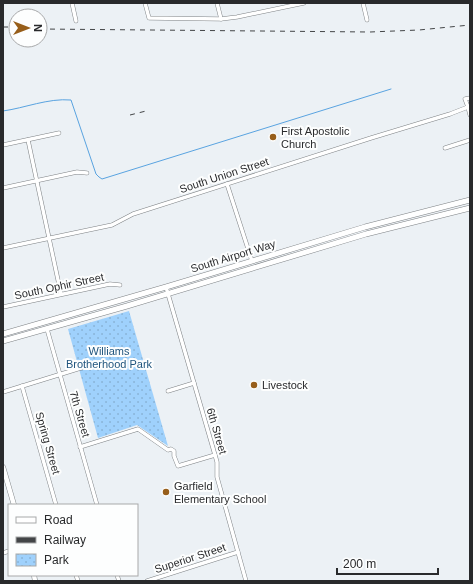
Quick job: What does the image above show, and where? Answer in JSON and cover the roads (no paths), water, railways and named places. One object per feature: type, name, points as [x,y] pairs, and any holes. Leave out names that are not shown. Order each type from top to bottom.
[{"type":"main road","name":"South Airport Way","points":[[3,334],[365,227],[470,200]]},
{"type":"main road","name":"South Airport Way","points":[[3,341],[168,294],[366,234],[470,208]]},
{"type":"street","points":[[72,3],[76,21]]},
{"type":"street","points":[[145,3],[148,17],[221,19],[237,18],[291,4],[304,3]]},
{"type":"street","points":[[217,3],[221,19]]},
{"type":"street","points":[[363,3],[367,20]]},
{"type":"street","points":[[470,98],[465,99],[470,115]]},
{"type":"street","name":"South Union Street","points":[[3,248],[112,225],[133,214],[468,107]]},
{"type":"street","points":[[3,145],[59,133]]},
{"type":"street","points":[[28,140],[61,294]]},
{"type":"street","points":[[445,148],[470,140]]},
{"type":"street","points":[[3,188],[77,172],[87,173]]},
{"type":"street","points":[[227,184],[252,261]]},
{"type":"street","name":"South Ophir Street","points":[[3,307],[110,284],[120,285]]},
{"type":"street","name":"6th Street","points":[[166,287],[217,462],[217,477],[246,581]]},
{"type":"street","name":"7th Street","points":[[47,329],[97,504]]},
{"type":"street","points":[[3,392],[84,366]]},
{"type":"street","points":[[168,391],[194,383]]},
{"type":"street","name":"Spring Street","points":[[22,386],[56,504]]},
{"type":"street","points":[[80,448],[138,429],[168,450],[172,449],[174,451],[174,456],[178,466],[215,455]]},
{"type":"street","points":[[3,467],[14,504]]},
{"type":"street","name":"Superior Street","points":[[147,581],[238,552]]},
{"type":"waterway","points":[[3,111],[54,100],[71,100],[96,174],[102,179],[391,89]]},
{"type":"railway","points":[[48,29],[370,32],[419,30],[470,25]]},
{"type":"railway","points":[[3,27],[8,27]]},
{"type":"railway","points":[[130,115],[146,111]]},
{"type":"place","name":"First Apostolic Church","points":[[273,137]]},
{"type":"place","name":"Livestock","points":[[254,385]]},
{"type":"place","name":"Garfield Elementary School","points":[[166,492]]},
{"type":"park label","name":"Williams Brotherhood Park","points":[[109,357]]}]
